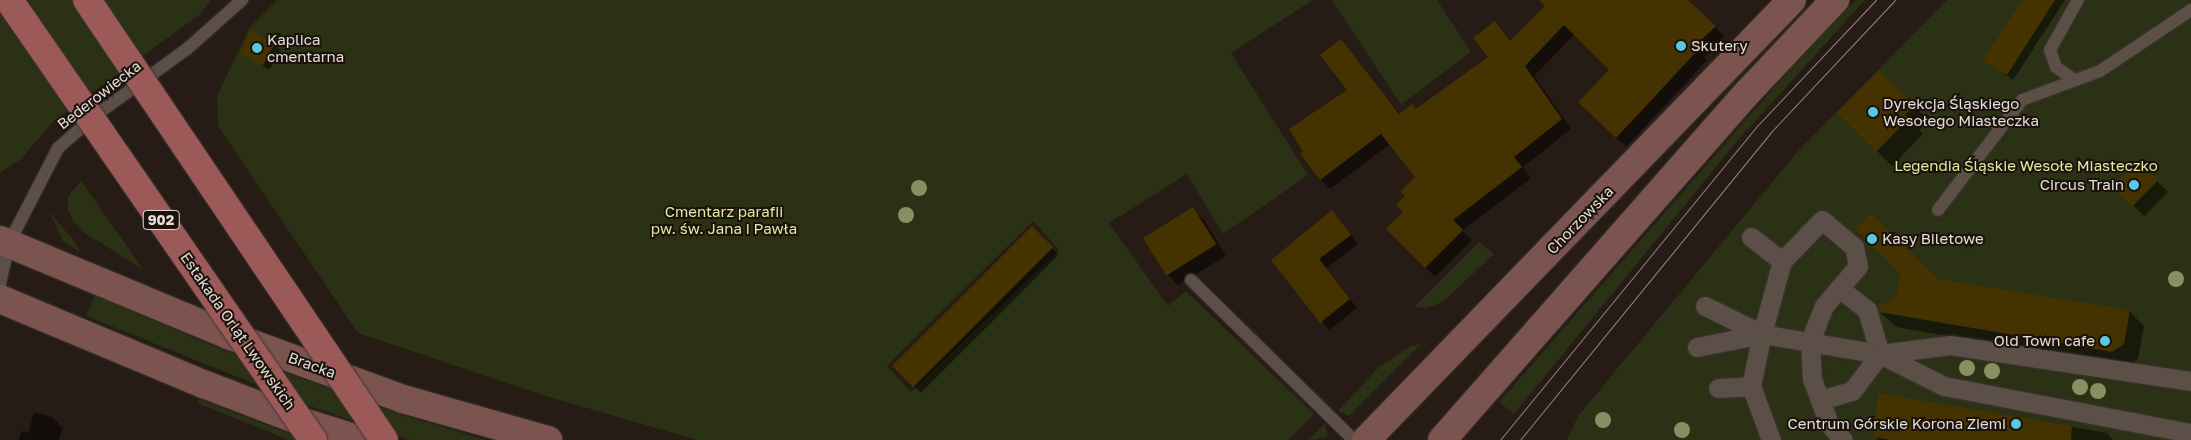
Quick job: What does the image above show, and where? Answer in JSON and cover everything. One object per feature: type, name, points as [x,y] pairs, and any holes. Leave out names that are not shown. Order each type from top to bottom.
[{"type":"main road","name":"Estakada Orląt Lwowskich","points":[[9,0],[313,440]]},
{"type":"main road","points":[[87,0],[384,440]]},
{"type":"main road","name":"Chorzowska","points":[[1366,440],[1792,0]]},
{"type":"main road","points":[[1442,440],[1748,92],[1835,0]]},
{"type":"main road","name":"Bracka","points":[[5,241],[237,338],[403,399],[548,440]]},
{"type":"main road","points":[[0,299],[215,388],[297,420],[360,440]]},
{"type":"street","points":[[1771,440],[1751,386],[1762,334],[1782,261],[1822,220],[1854,247],[1858,266],[1824,306],[1810,341],[1812,379],[1829,424],[1843,440]]},
{"type":"street","points":[[1751,237],[1782,261]]},
{"type":"street","points":[[1839,288],[1867,310],[1880,354]]},
{"type":"street","points":[[1705,306],[1762,334],[1880,354],[1944,386],[2191,432]]},
{"type":"street","points":[[1697,347],[1762,334]]},
{"type":"street","points":[[1820,400],[1852,391],[1880,354],[1950,345],[2191,381]]},
{"type":"street","points":[[1718,388],[1751,386]]},
{"type":"lane","name":"Bederowiecka","points":[[0,284],[5,241],[58,148],[96,115],[187,49],[242,0]]},
{"type":"lane","points":[[2073,79],[2056,67],[2050,50],[2078,0]]},
{"type":"lane","points":[[1938,210],[2022,100],[2073,79],[2100,71],[2191,10]]},
{"type":"lane","points":[[1191,280],[1354,440]]},
{"type":"green space","points":[[0,0],[211,0],[199,15],[54,121],[21,159],[0,173]]},
{"type":"green space","name":"Cmentarz parafii pw. św. Jana i Pawła","points":[[277,0],[1313,0],[1231,53],[1308,175],[1223,234],[1187,174],[1109,223],[1168,306],[1186,291],[1314,414],[1288,440],[697,440],[539,394],[358,333],[218,126],[217,96],[250,27]],"holes":[[[1033,221],[1059,250],[911,392],[887,366]]]},
{"type":"green space","points":[[1332,0],[1437,0],[1471,52],[1401,105]]},
{"type":"green space","points":[[1856,0],[1865,0],[1738,140],[1514,414],[1499,402],[1786,74]]},
{"type":"green space","name":"Legendia Śląskie Wesołe Miasteczko","points":[[1947,0],[2191,0],[2191,440],[1567,440],[1578,416],[1799,150]]},
{"type":"green space","points":[[81,181],[143,269],[86,234],[73,221],[68,210],[68,196]]},
{"type":"green space","points":[[48,210],[73,240],[81,253],[63,241]]},
{"type":"green space","points":[[1479,242],[1494,254],[1444,301],[1427,308],[1414,307]]},
{"type":"green space","points":[[95,295],[225,351],[402,415],[486,440],[410,440],[304,404],[86,316]]},
{"type":"green space","points":[[1421,344],[1349,416],[1338,411],[1379,367],[1411,346]]},
{"type":"green space","points":[[199,399],[305,440],[289,440],[197,403]]},
{"type":"green space","points":[[1325,423],[1328,437],[1309,440]]},
{"type":"building","points":[[1539,0],[1688,0],[1716,26],[1695,46],[1698,50],[1616,138],[1578,102],[1609,70],[1564,25],[1525,66],[1562,119],[1514,157],[1522,167],[1453,220],[1463,230],[1425,268],[1386,229],[1403,212],[1396,205],[1405,196],[1400,192],[1415,177],[1381,134],[1320,180],[1300,154],[1303,152],[1289,129],[1347,90],[1320,55],[1341,39],[1399,114],[1412,104],[1416,109],[1488,57],[1473,38],[1495,21],[1510,41],[1545,6]]},
{"type":"building","points":[[2022,0],[2055,0],[2007,75],[1983,60]]},
{"type":"building","name":"Kaplica cmentarna","points":[[251,30],[275,43],[263,66],[239,53]]},
{"type":"building","name":"Dyrekcja Śląskiego Wesołego Miasteczka","points":[[1879,70],[1911,101],[1905,106],[1910,110],[1905,115],[1909,118],[1876,152],[1837,113]]},
{"type":"building","points":[[2137,160],[2158,180],[2132,207],[2111,187]]},
{"type":"building","points":[[1193,207],[1216,244],[1166,276],[1143,238]]},
{"type":"building","points":[[1332,210],[1351,235],[1319,259],[1350,299],[1320,323],[1271,260]]},
{"type":"building","points":[[1871,213],[1938,279],[2130,310],[2124,344],[2112,352],[1879,312],[1878,308],[1896,296],[1900,273],[1855,229]]},
{"type":"building","points":[[1032,226],[1053,247],[913,387],[892,366]]},
{"type":"building","points":[[1878,393],[2072,426],[2071,440],[1891,440],[1873,437]]},
{"type":"tram line","points":[[1500,440],[1758,125],[1876,0]]},
{"type":"tram line","points":[[1520,440],[1771,132],[1895,0]]},
{"type":"place","name":"Skutery","points":[[1681,46]]},
{"type":"place","name":"Kaplica cmentarna","points":[[257,48]]},
{"type":"place","name":"Dyrekcja Śląskiego Wesołego Miasteczka","points":[[1873,112]]},
{"type":"place","name":"Circus Train","points":[[2134,185]]},
{"type":"place","name":"Kasy Biletowe","points":[[1872,239]]},
{"type":"place","name":"Old Town cafe","points":[[2105,341]]},
{"type":"place","name":"Centrum Górskie Korona Ziemi","points":[[2016,424]]}]
